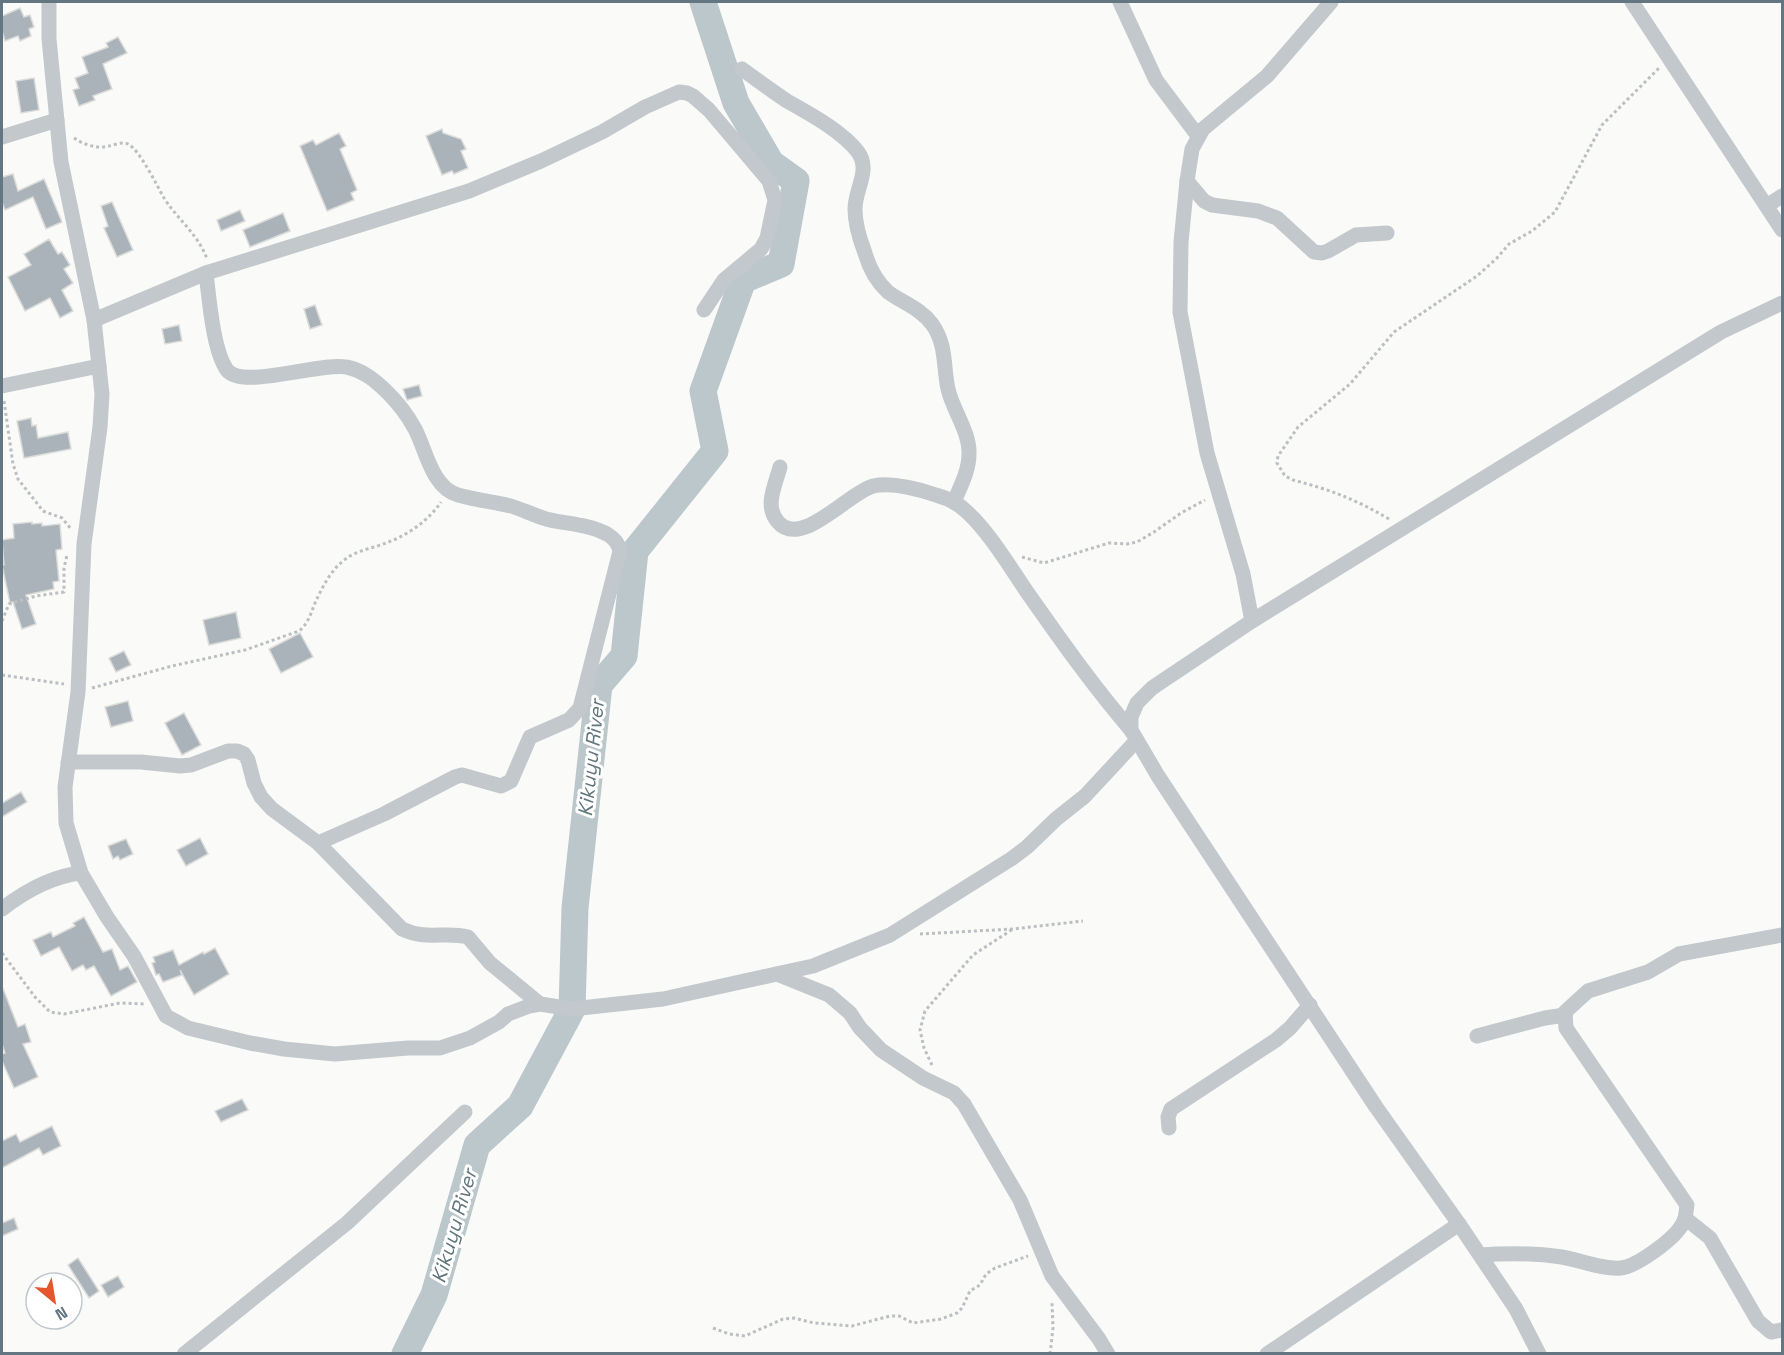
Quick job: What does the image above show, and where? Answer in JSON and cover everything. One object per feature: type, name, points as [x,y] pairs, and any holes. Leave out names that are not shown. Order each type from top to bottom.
[{"type":"street","points":[[49,2],[49,39],[61,162],[94,320],[102,394],[100,427],[82,542],[78,689],[65,787],[66,824],[81,873],[134,956],[166,1016],[188,1028],[273,1047],[335,1054],[408,1048],[440,1048],[470,1038],[520,1008],[540,1004],[572,1009],[663,999],[813,966],[890,935],[975,883],[1028,847],[1056,819],[1085,796],[1133,736],[1131,717],[1137,703],[1152,688],[1252,621],[1721,332],[1782,303]]},
{"type":"street","points":[[1120,2],[1156,80],[1198,136]]},
{"type":"street","points":[[1252,621],[1243,574],[1218,495],[1202,432],[1180,312],[1181,242],[1187,181],[1192,149],[1198,136],[1267,76],[1331,2]]},
{"type":"street","points":[[1632,2],[1768,205],[1782,230]]},
{"type":"street","points":[[742,69],[838,134],[857,150],[861,157],[864,169],[855,212],[865,254],[874,275],[887,291],[918,310],[931,323],[941,339],[945,353],[948,389],[966,437],[969,454],[966,472],[954,502]]},
{"type":"street","points":[[94,320],[208,272],[468,191],[541,161],[679,92],[687,93],[709,110],[769,181],[775,200],[768,238],[761,249],[724,280],[704,309]]},
{"type":"street","points":[[2,137],[57,124]]},
{"type":"street","points":[[1187,181],[1204,201],[1212,205],[1258,211],[1277,218],[1314,252],[1328,251],[1356,235],[1387,233]]},
{"type":"street","points":[[1768,205],[1782,196]]},
{"type":"street","points":[[208,272],[213,326],[220,356],[227,370],[241,377],[270,376],[334,365],[361,371],[390,394],[405,413],[416,430],[436,475],[446,489],[459,495],[512,507],[545,519],[583,526],[605,533],[616,540],[619,545],[620,551],[580,708],[569,720],[530,738],[515,774],[508,784],[501,786],[469,776],[455,777],[384,814],[318,843]]},
{"type":"street","points":[[2,391],[99,366]]},
{"type":"street","points":[[780,467],[770,506],[773,516],[782,527],[795,530],[806,528],[853,496],[873,486],[894,485],[935,494],[954,502],[967,512],[1133,736],[1376,1107],[1480,1255],[1516,1310],[1539,1353]]},
{"type":"street","points":[[68,762],[141,762],[180,766],[191,765],[228,751],[237,750],[248,760],[254,783],[261,797],[272,809],[318,843],[402,929],[427,937],[468,937],[490,963],[540,1004]]},
{"type":"street","points":[[2,909],[45,884],[65,875],[81,873]]},
{"type":"street","points":[[1480,1255],[1510,1252],[1578,1260],[1609,1268],[1624,1268],[1655,1251],[1670,1239],[1684,1223],[1687,1205],[1566,1028],[1565,1012],[1588,991],[1648,972],[1679,954],[1782,935]]},
{"type":"street","points":[[777,974],[829,995],[850,1013],[860,1028],[881,1050],[923,1078],[942,1086],[959,1098],[972,1115],[1020,1200],[1052,1276],[1108,1353]]},
{"type":"street","points":[[1169,1128],[1168,1117],[1171,1109],[1276,1040],[1310,1005]]},
{"type":"street","points":[[1477,1036],[1565,1015]]},
{"type":"street","points":[[184,1353],[347,1223],[465,1112]]},
{"type":"street","points":[[1685,1218],[1710,1238],[1758,1321],[1771,1332],[1782,1330]]},
{"type":"street","points":[[1268,1353],[1459,1224]]},
{"type":"path","points":[[1404,528],[1359,501],[1286,476],[1277,462],[1278,456],[1298,427],[1350,384],[1394,332],[1477,276],[1509,244],[1532,231],[1555,212],[1602,125],[1668,58]]},
{"type":"path","points":[[57,124],[89,146],[100,147],[122,143],[132,147],[150,172],[170,207],[198,239],[208,272]]},
{"type":"path","points":[[2,391],[13,464],[18,479],[43,511],[62,518],[82,542],[68,552],[64,568],[64,592],[36,596],[9,604],[2,621]]},
{"type":"path","points":[[2,675],[78,689],[245,650],[300,631],[324,583],[337,567],[348,557],[397,539],[413,530],[438,507],[446,489]]},
{"type":"path","points":[[1001,556],[1012,555],[1044,563],[1109,543],[1137,542],[1190,507],[1218,495]]},
{"type":"path","points":[[890,935],[1013,929],[1083,921]]},
{"type":"path","points":[[942,1086],[924,1048],[920,1030],[925,1011],[974,955],[1013,929]]},
{"type":"path","points":[[2,953],[35,997],[50,1012],[64,1014],[120,1004],[159,1004]]},
{"type":"path","points":[[713,1328],[729,1334],[745,1336],[783,1319],[794,1318],[814,1323],[852,1326],[890,1316],[902,1317],[913,1323],[941,1319],[957,1313],[970,1291],[980,1285],[986,1275],[995,1268],[1041,1252]]},
{"type":"path","points":[[1050,1353],[1053,1328],[1052,1276]]},
{"type":"building","points":[[20,8],[24,17],[30,15],[34,27],[29,29],[31,36],[20,41],[18,36],[5,41],[2,16]]},
{"type":"building","points":[[118,37],[127,53],[103,64],[112,89],[93,96],[95,100],[79,106],[73,90],[79,88],[75,78],[88,73],[82,57],[108,47],[106,43]]},
{"type":"building","points":[[34,78],[39,110],[21,113],[16,81]]},
{"type":"building","points":[[442,129],[443,133],[461,139],[466,149],[461,151],[468,168],[454,174],[452,171],[442,175],[426,136]]},
{"type":"building","points":[[339,133],[346,146],[340,149],[357,190],[351,193],[354,200],[327,211],[300,146],[313,140],[316,145]]},
{"type":"building","points":[[13,174],[18,191],[44,179],[62,222],[46,229],[33,197],[5,210],[2,202],[2,177]]},
{"type":"building","points":[[112,202],[133,250],[117,257],[104,228],[108,226],[101,206]]},
{"type":"building","points":[[240,210],[245,221],[221,231],[217,220]]},
{"type":"building","points":[[283,213],[290,231],[250,247],[243,230]]},
{"type":"building","points":[[49,239],[58,254],[62,252],[70,265],[64,269],[73,283],[62,290],[73,311],[60,318],[50,298],[25,311],[8,277],[31,265],[24,254]]},
{"type":"building","points":[[315,305],[322,325],[310,329],[304,309]]},
{"type":"building","points":[[179,325],[182,341],[165,344],[162,329]]},
{"type":"building","points":[[419,385],[422,396],[407,400],[403,389]]},
{"type":"building","points":[[31,418],[32,426],[36,425],[38,438],[68,432],[71,449],[24,458],[17,421]]},
{"type":"building","points":[[32,522],[32,524],[42,523],[42,526],[60,524],[62,549],[56,550],[59,581],[53,582],[54,589],[26,595],[36,624],[22,629],[13,602],[10,603],[2,565],[4,565],[2,540],[14,538],[13,524]]},
{"type":"building","points":[[236,612],[241,638],[209,645],[203,620]]},
{"type":"building","points":[[300,633],[313,657],[281,673],[269,649]]},
{"type":"building","points":[[124,651],[131,665],[116,672],[109,658]]},
{"type":"building","points":[[128,701],[133,721],[111,727],[105,707]]},
{"type":"building","points":[[184,713],[201,745],[182,755],[165,723]]},
{"type":"building","points":[[21,792],[27,802],[2,817],[2,803]]},
{"type":"building","points":[[200,838],[208,854],[186,866],[177,850]]},
{"type":"building","points":[[126,839],[133,854],[120,860],[118,856],[113,859],[108,846]]},
{"type":"building","points":[[84,917],[103,952],[112,949],[120,970],[128,966],[137,982],[111,996],[94,966],[86,970],[83,965],[72,971],[59,947],[41,956],[33,940],[51,932],[53,937],[75,926],[73,923]]},
{"type":"building","points":[[215,948],[229,974],[194,995],[180,970],[182,975],[163,982],[159,974],[156,975],[152,963],[155,962],[153,957],[173,950],[179,965]]},
{"type":"building","points":[[2,986],[18,1027],[25,1024],[31,1042],[23,1044],[38,1077],[14,1088],[2,1061],[2,1054],[5,1053],[2,1044]]},
{"type":"building","points":[[242,1099],[248,1110],[221,1122],[215,1111]]},
{"type":"building","points":[[52,1126],[61,1146],[43,1155],[39,1148],[2,1168],[2,1141],[16,1134],[20,1142]]},
{"type":"building","points":[[14,1218],[18,1229],[2,1236],[2,1223]]},
{"type":"building","points":[[78,1258],[99,1291],[89,1298],[84,1290],[84,1271],[72,1271],[68,1265]]},
{"type":"building","points":[[118,1276],[124,1287],[108,1297],[101,1285]]},
{"type":"waterway","name":"Kikuyu River","points":[[405,1354],[434,1295],[477,1145],[520,1106],[572,1009],[575,908],[599,685],[624,656],[635,551],[715,451],[703,391],[743,280],[781,264],[796,181],[771,163],[736,103],[703,2]]}]
